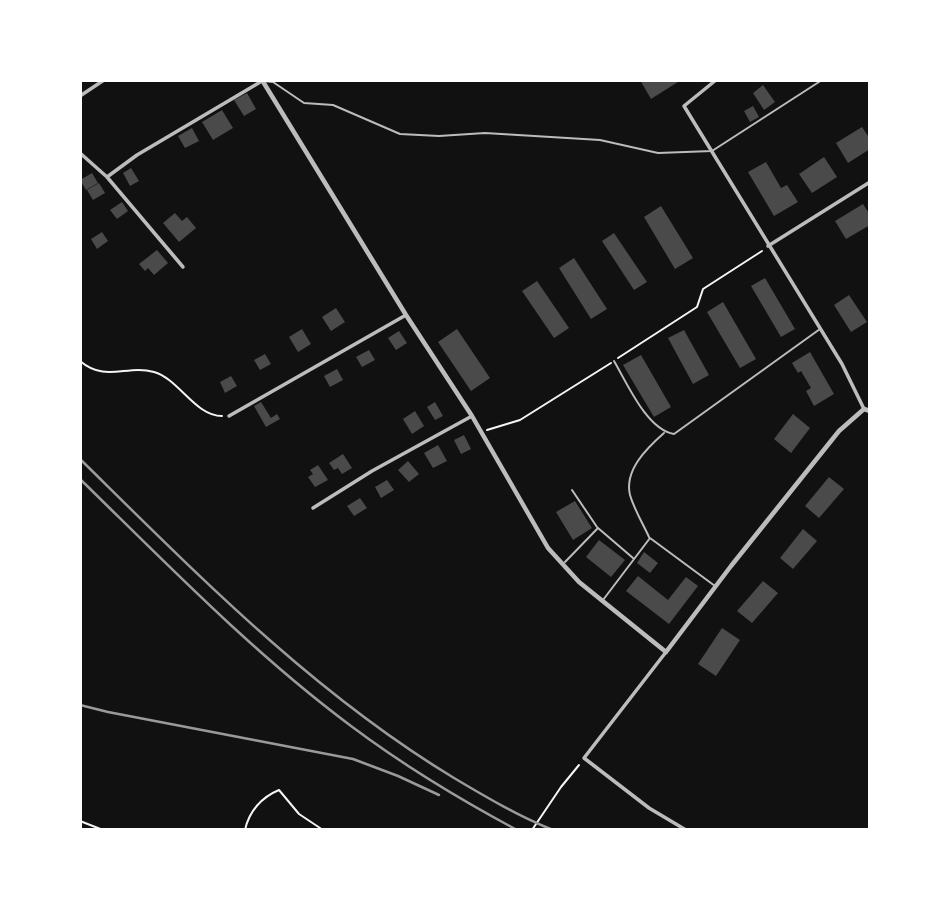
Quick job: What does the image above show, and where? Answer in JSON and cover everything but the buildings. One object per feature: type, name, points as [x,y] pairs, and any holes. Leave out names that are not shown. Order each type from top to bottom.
[{"type":"street","points":[[80,96],[104,80]]},
{"type":"street","points":[[686,830],[649,808],[584,758],[839,431],[867,410],[684,106],[716,80]]},
{"type":"street","points":[[107,177],[137,155],[262,81],[406,316],[481,432],[548,548],[562,565],[666,653]]},
{"type":"street","points":[[80,153],[107,177],[183,267]]},
{"type":"street","points":[[768,246],[870,182]]},
{"type":"street","points":[[229,416],[406,316]]},
{"type":"street","points":[[313,508],[372,471],[471,416]]},
{"type":"lane","points":[[262,81],[273,82],[304,103],[333,104],[400,134],[439,136],[485,133],[600,141],[658,153],[712,151],[822,80]]},
{"type":"lane","points":[[614,361],[647,416],[665,433],[674,434],[820,330]]},
{"type":"lane","points":[[665,433],[644,452],[630,479],[630,495],[650,538],[716,587]]},
{"type":"lane","points":[[572,490],[598,528],[634,559]]},
{"type":"lane","points":[[562,565],[598,528]]},
{"type":"lane","points":[[602,600],[650,538]]},
{"type":"path","points":[[481,432],[520,420],[614,361],[696,307],[703,289],[768,246]]},
{"type":"path","points":[[80,361],[101,373],[135,370],[156,372],[197,405],[217,416],[229,416]]},
{"type":"path","points":[[532,830],[584,758]]},
{"type":"path","points":[[245,830],[248,818],[265,796],[279,790],[299,814],[323,830]]},
{"type":"path","points":[[80,821],[103,830]]},
{"type":"railway","points":[[80,459],[258,630],[353,708],[402,745],[454,778],[553,830]]},
{"type":"railway","points":[[80,479],[211,607],[315,698],[411,768],[517,830]]},
{"type":"railway","points":[[80,705],[353,759],[439,795]]}]
